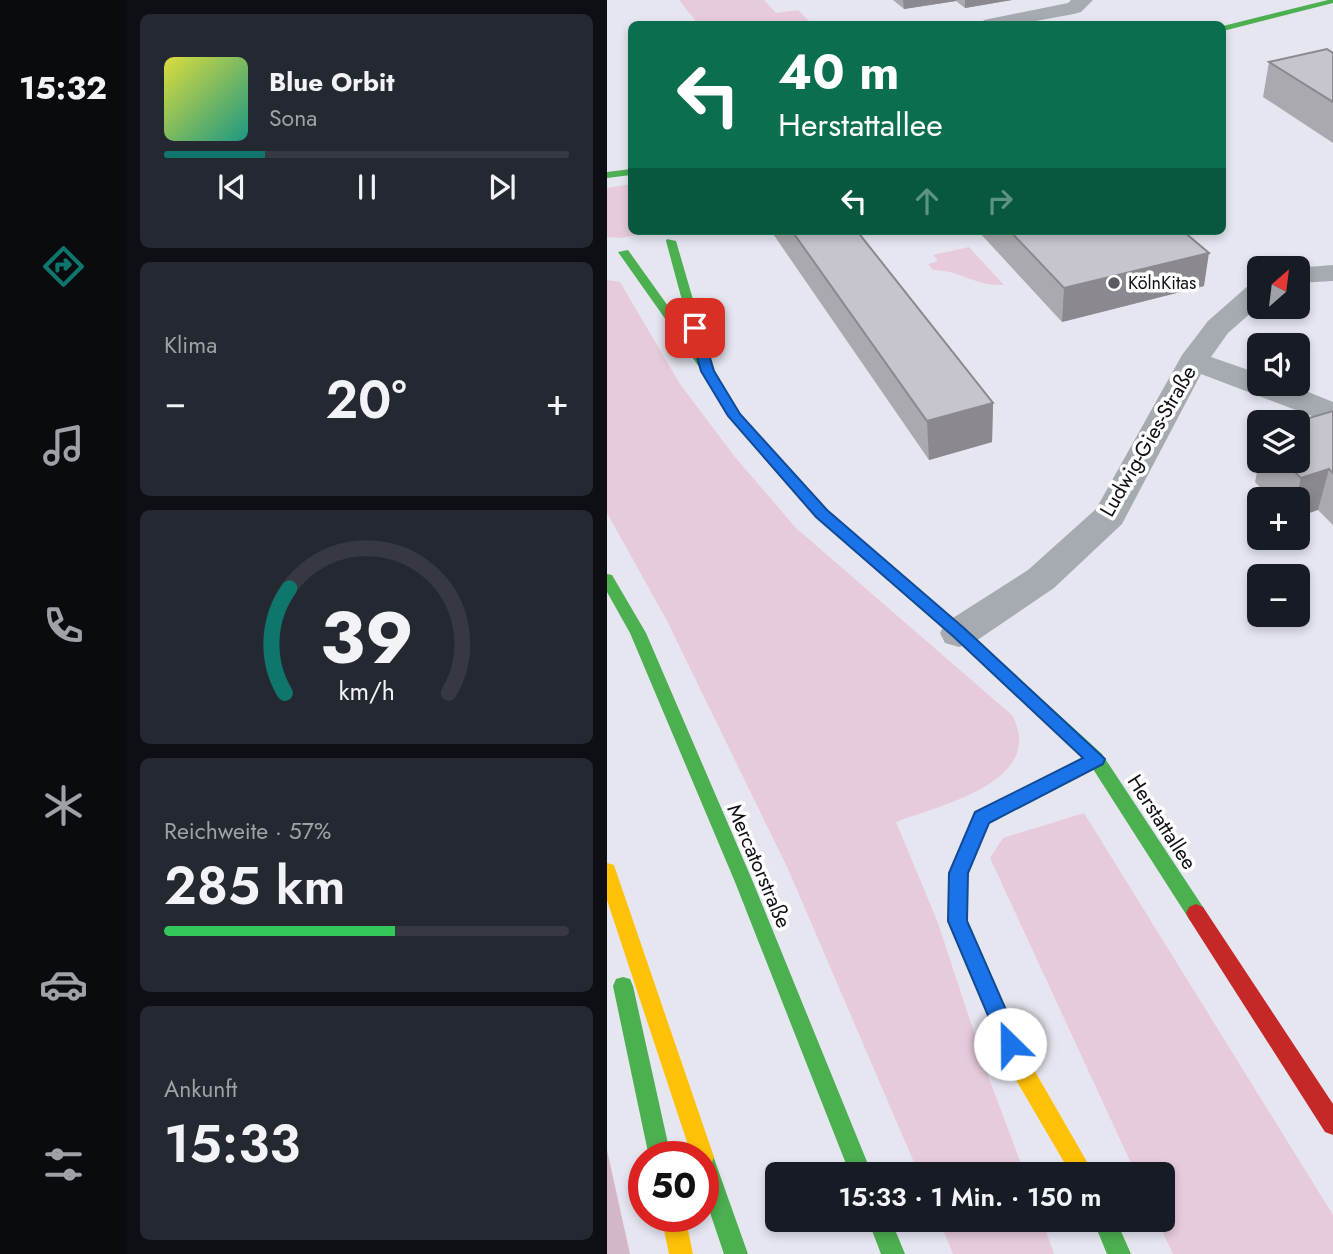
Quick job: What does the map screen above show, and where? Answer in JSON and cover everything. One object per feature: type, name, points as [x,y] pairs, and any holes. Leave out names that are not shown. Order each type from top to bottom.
[{"type":"street","points":[[1007,21],[1074,8],[1083,0]]},
{"type":"street","points":[[1226,28],[1333,1]]},
{"type":"street","points":[[1226,41],[1333,18]]},
{"type":"street","points":[[607,156],[619,173]]},
{"type":"street","name":"Herstattallee","points":[[671,241],[708,371]]},
{"type":"street","name":"Herstattallee","points":[[607,252],[630,251],[735,416],[821,514],[959,633],[1096,759],[1333,1124]]},
{"type":"street","points":[[1311,274],[1333,273]]},
{"type":"street","name":"Ludwig-Gies-Straße","points":[[959,633],[1041,579],[1110,516],[1193,361],[1218,327],[1247,301]]},
{"type":"street","points":[[1193,361],[1306,401],[1333,414]]},
{"type":"street","name":"Mercatorstraße","points":[[607,579],[638,633],[856,1162]]},
{"type":"street","points":[[1076,1162],[1021,1068],[957,921],[958,873],[982,818],[1096,759]]},
{"type":"street","points":[[607,871],[698,1141]]},
{"type":"street","points":[[607,912],[613,939]]},
{"type":"street","points":[[619,966],[657,1141]]},
{"type":"street","points":[[719,1204],[736,1254]]},
{"type":"street","points":[[676,1232],[681,1254]]},
{"type":"street","points":[[885,1232],[893,1254]]},
{"type":"street","points":[[1109,1232],[1119,1254]]},
{"type":"shaded area","points":[[679,0],[764,0],[776,13],[798,10],[809,21],[696,21]]},
{"type":"shaded area","points":[[628,184],[628,235],[636,235],[607,237],[607,188]]},
{"type":"shaded area","points":[[969,247],[1004,285],[993,285],[951,272],[933,270],[928,264],[938,261],[933,255]]},
{"type":"shaded area","points":[[607,280],[620,282],[680,384],[735,457],[796,528],[1013,716],[1019,742],[1015,758],[1004,772],[970,794],[896,822],[938,923],[990,1081],[1020,1162],[914,1162],[788,869],[666,619],[607,513]]},
{"type":"shaded area","points":[[1084,813],[1333,1215],[1333,1254],[1173,1254],[1163,1232],[1175,1232],[1175,1162],[1130,1162],[990,858],[1003,838]]},
{"type":"shaded area","points":[[607,1150],[630,1254],[607,1254]]},
{"type":"shaded area","points":[[944,1232],[1046,1232],[1054,1254],[953,1254]]},
{"type":"building","points":[[1327,49],[1333,53],[1333,102],[1269,62]]},
{"type":"building","points":[[795,235],[860,235],[993,403],[927,421]]},
{"type":"building","points":[[1014,235],[1188,235],[1209,253],[1064,288]]},
{"type":"building","points":[[1333,411],[1333,473],[1329,469],[1301,478],[1296,473],[1310,473],[1310,418]]},
{"type":"traffic: fast","points":[[1226,28],[1333,1]]},
{"type":"traffic: fast","points":[[607,175],[628,172]]},
{"type":"traffic: fast","points":[[671,241],[700,344]]},
{"type":"traffic: fast","points":[[624,252],[708,371],[735,416],[821,514],[959,633],[1096,759],[1196,913]]},
{"type":"traffic: fast","points":[[607,579],[638,633],[744,882],[856,1162]]},
{"type":"traffic: fast","points":[[959,870],[982,818],[1096,759]]},
{"type":"traffic: fast","points":[[623,986],[657,1141]]},
{"type":"traffic: fast","points":[[719,1205],[736,1254]]},
{"type":"traffic: fast","points":[[885,1232],[893,1254]]},
{"type":"traffic: fast","points":[[1109,1232],[1119,1254]]},
{"type":"traffic: slow","points":[[959,870],[957,921],[1021,1068],[1076,1162]]},
{"type":"traffic: slow","points":[[607,871],[698,1141]]},
{"type":"traffic: slow","points":[[676,1232],[681,1254]]},
{"type":"traffic: jam","points":[[1196,913],[1333,1124]]},
{"type":"place","name":"KölnKitas","points":[[1114,283]]},
{"type":"route","points":[[695,328],[708,371],[735,416],[821,514],[959,633],[1096,759],[982,818],[958,873],[957,921],[1010,1044]]}]
